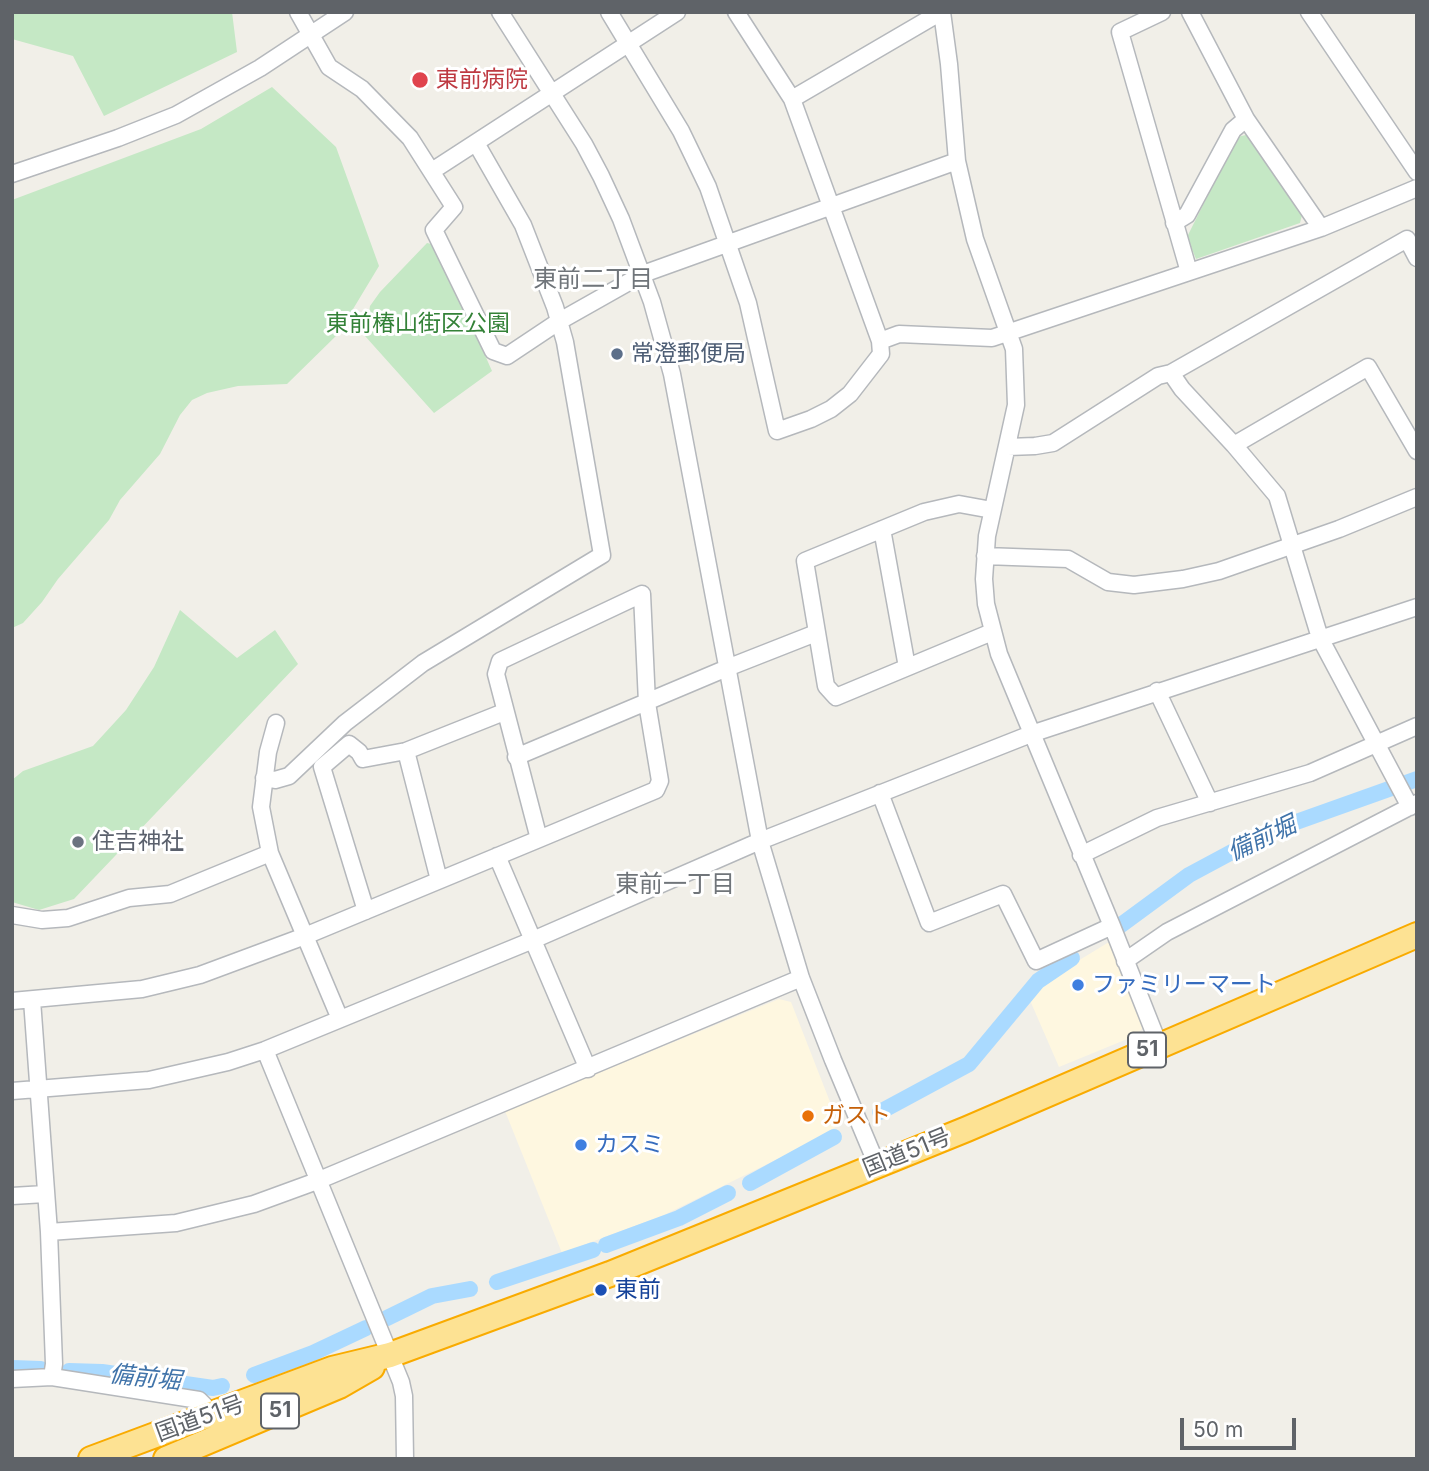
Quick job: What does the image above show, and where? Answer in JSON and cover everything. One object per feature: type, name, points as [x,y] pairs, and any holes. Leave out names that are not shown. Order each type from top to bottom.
[{"type":"highway","name":"国道51号","points":[[91,1459],[332,1369],[390,1355],[610,1274],[967,1129],[1417,935]]},
{"type":"highway","name":"国道51号","points":[[166,1459],[353,1380],[390,1355]]},
{"type":"street","points":[[298,12],[329,67],[362,89],[410,138],[454,207],[434,230],[493,351],[507,356],[558,322],[643,274],[957,160]]},
{"type":"street","points":[[12,174],[176,115],[216,94],[345,12]]},
{"type":"street","points":[[500,12],[601,176],[643,274],[672,374],[760,841],[801,978],[877,1165]]},
{"type":"street","points":[[608,12],[681,131],[708,187],[748,303],[776,431],[811,419],[831,409],[850,394],[881,354],[880,341],[792,99],[736,12]]},
{"type":"street","points":[[432,171],[677,12]]},
{"type":"street","points":[[792,99],[941,12],[949,64],[957,160],[975,239],[1014,349],[1016,405],[992,510],[985,556],[986,604],[992,632],[1031,734],[1159,1045]]},
{"type":"street","points":[[1162,12],[1120,32],[1189,272]]},
{"type":"street","points":[[1190,12],[1246,119],[1321,228]]},
{"type":"street","points":[[1309,12],[1417,172]]},
{"type":"street","points":[[1174,223],[1187,215],[1233,130],[1246,119]]},
{"type":"street","points":[[264,778],[275,780],[289,776],[345,723],[423,663],[602,555],[565,342],[523,225],[477,143]]},
{"type":"street","points":[[880,341],[899,334],[992,338],[1321,228],[1417,188]]},
{"type":"street","points":[[1008,447],[1053,443],[1158,376],[1171,373],[1407,239],[1417,258]]},
{"type":"street","points":[[1234,445],[1368,367],[1417,451]]},
{"type":"street","points":[[1125,961],[1167,932],[1413,805],[1399,785],[1320,638],[1277,496],[1182,389],[1171,373]]},
{"type":"street","points":[[985,556],[1068,559],[1108,582],[1134,585],[1183,579],[1220,571],[1417,496]]},
{"type":"street","points":[[992,510],[958,504],[924,512],[805,561],[826,686],[836,697],[992,632]]},
{"type":"street","points":[[882,529],[907,667]]},
{"type":"street","points":[[12,1001],[142,989],[200,975],[305,936],[366,911],[439,880],[539,839],[656,790],[660,781],[647,703],[642,594],[500,660],[496,674],[539,839]]},
{"type":"street","points":[[12,1091],[149,1080],[228,1062],[265,1050],[533,940],[760,841],[1031,734],[1417,607]]},
{"type":"street","points":[[516,757],[816,633]]},
{"type":"street","points":[[1157,691],[1210,803]]},
{"type":"street","points":[[366,911],[322,766],[349,744],[359,751],[363,759],[406,751],[505,712]]},
{"type":"street","points":[[276,723],[264,778],[261,807],[270,853],[340,1019]]},
{"type":"street","points":[[1081,855],[1157,818],[1310,773],[1417,726]]},
{"type":"street","points":[[406,751],[439,880]]},
{"type":"street","points":[[880,793],[929,923],[1003,894],[1036,961],[1112,926]]},
{"type":"street","points":[[12,915],[42,920],[68,918],[130,898],[170,894],[270,853]]},
{"type":"street","points":[[497,856],[588,1069]]},
{"type":"street","points":[[49,1233],[176,1223],[254,1204],[317,1181],[801,978]]},
{"type":"street","points":[[32,1000],[49,1233],[54,1364],[52,1377]]},
{"type":"street","points":[[265,1050],[401,1382],[404,1396],[405,1459]]},
{"type":"street","points":[[12,1196],[45,1194]]},
{"type":"street","points":[[12,1379],[52,1377],[199,1399],[213,1414]]},
{"type":"shaded area","points":[[1109,942],[1144,1026],[1137,1035],[1059,1067],[1029,998],[1055,975]]},
{"type":"shaded area","points":[[779,999],[791,1002],[839,1125],[812,1142],[664,1215],[562,1253],[505,1111]]},
{"type":"green space","points":[[12,12],[232,12],[237,52],[104,116],[73,56],[12,39]]},
{"type":"green space","points":[[272,87],[336,147],[379,266],[338,334],[287,384],[238,386],[207,393],[192,400],[180,415],[160,454],[120,500],[109,520],[58,579],[42,602],[23,623],[12,628],[12,200],[201,129]]},
{"type":"green space","points":[[1246,135],[1302,215],[1300,223],[1196,259],[1187,237],[1237,137]]},
{"type":"green space","name":"東前椿山街区公園","points":[[427,243],[436,245],[492,371],[434,413],[365,336],[370,306]]},
{"type":"green space","points":[[180,610],[237,658],[275,630],[298,664],[74,899],[39,910],[12,902],[12,780],[23,771],[93,746],[126,710],[154,667]]},
{"type":"waterway","name":"備前堀","points":[[1121,925],[1189,875],[1271,831],[1417,779]]},
{"type":"waterway","name":"備前堀","points":[[880,1112],[969,1064],[1038,981],[1072,958]]},
{"type":"waterway","name":"備前堀","points":[[750,1183],[834,1137]]},
{"type":"waterway","name":"備前堀","points":[[606,1245],[679,1218],[728,1193]]},
{"type":"waterway","name":"備前堀","points":[[497,1282],[593,1250]]},
{"type":"waterway","name":"備前堀","points":[[387,1318],[432,1296],[470,1289]]},
{"type":"waterway","name":"備前堀","points":[[254,1375],[313,1353],[366,1328]]},
{"type":"waterway","name":"備前堀","points":[[12,1368],[41,1369]]},
{"type":"waterway","name":"備前堀","points":[[69,1371],[102,1372],[213,1388],[222,1386]]},
{"type":"place","name":"東前病院","points":[[420,80]]},
{"type":"place","name":"常澄郵便局","points":[[617,354]]},
{"type":"place","name":"住吉神社","points":[[78,842]]},
{"type":"place","name":"ファミリーマート","points":[[1078,985]]},
{"type":"place","name":"ガスト","points":[[808,1116]]},
{"type":"place","name":"カスミ","points":[[581,1145]]},
{"type":"place","name":"東前","points":[[601,1290]]},
{"type":"district","name":"東前二丁目","points":[[593,280]]},
{"type":"district","name":"東前一丁目","points":[[675,885]]}]
